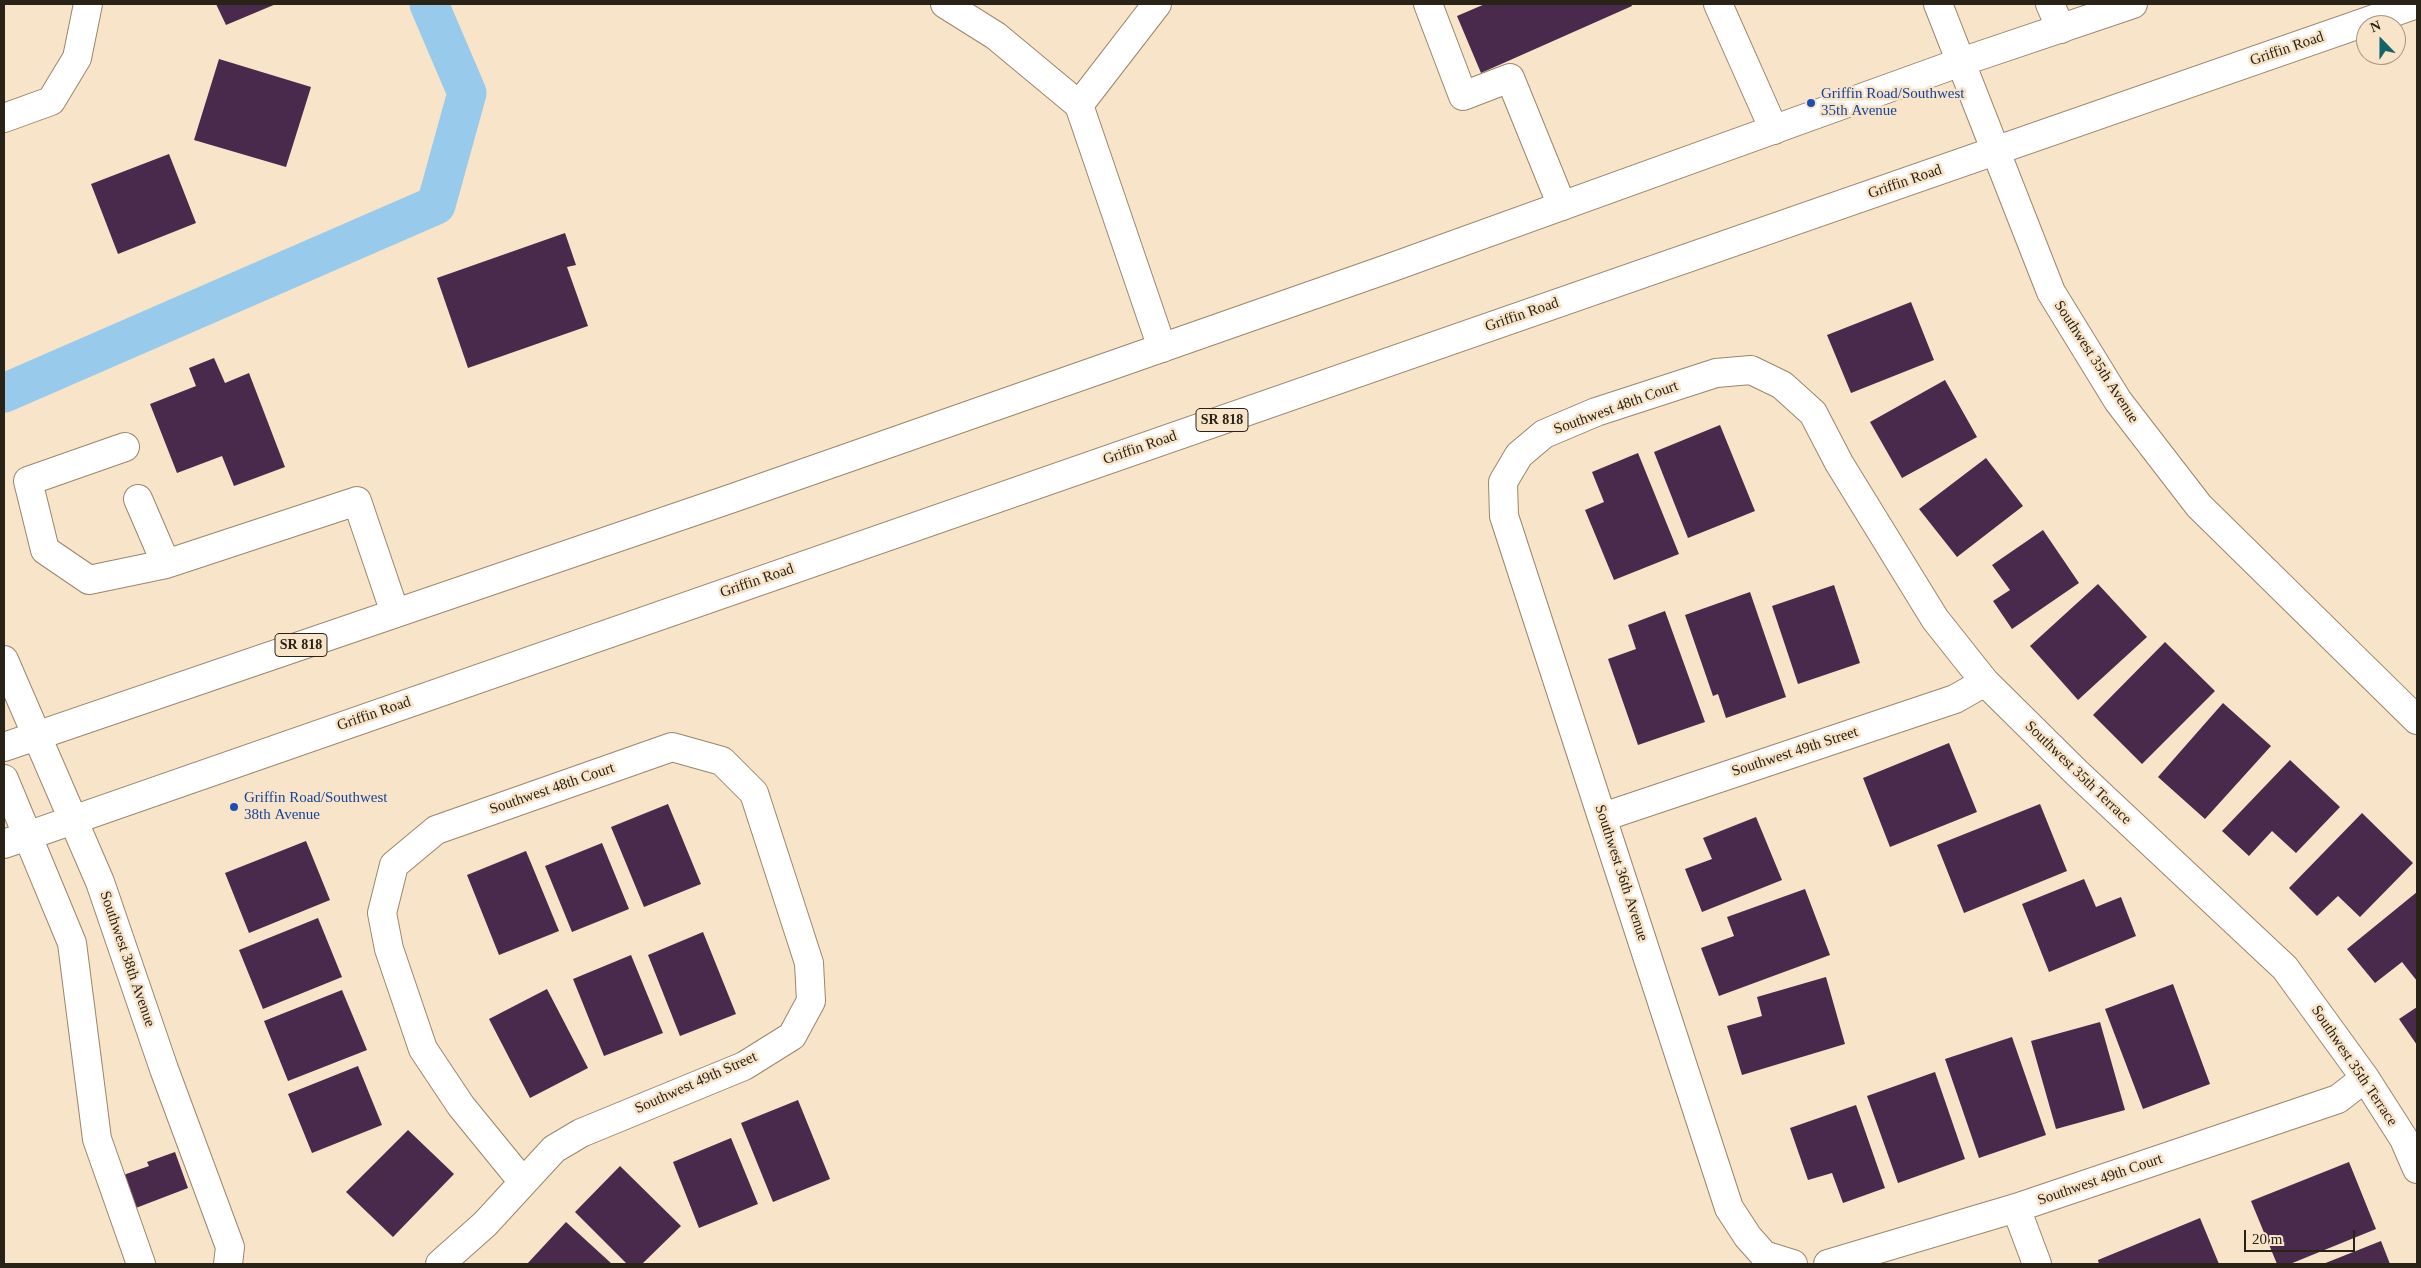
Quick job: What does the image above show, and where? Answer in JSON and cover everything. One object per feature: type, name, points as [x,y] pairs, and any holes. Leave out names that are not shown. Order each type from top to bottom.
[{"type":"street","points":[[4,118],[51,101],[76,58],[88,4]]},
{"type":"street","points":[[945,4],[996,36],[1079,105],[1162,348]]},
{"type":"street","points":[[1079,105],[1157,4]]},
{"type":"street","points":[[1428,4],[1464,96],[1510,78],[1562,206]]},
{"type":"street","points":[[1718,4],[1774,130]]},
{"type":"street","name":"Southwest 35th Avenue","points":[[1938,4],[1994,151],[2052,292],[2118,401],[2199,506],[2417,720]]},
{"type":"street","points":[[2050,4],[2060,29]]},
{"type":"street","name":"SR 818","points":[[4,747],[721,502],[1162,348],[1961,62],[2133,4]]},
{"type":"street","name":"Griffin Road","points":[[16,839],[2417,4]]},
{"type":"street","name":"Southwest 48th Court","points":[[1503,482],[1519,454],[1544,434],[1596,412],[1716,373],[1751,370]]},
{"type":"street","name":"Southwest 35th Terrace","points":[[1751,370],[1782,384],[1813,413],[1839,463],[1936,619],[1985,682],[2077,773],[2285,968],[2365,1078],[2404,1139],[2417,1169]]},
{"type":"street","points":[[125,447],[28,481],[45,550],[89,580],[166,564],[356,501],[395,613]]},
{"type":"street","name":"Southwest 36th Avenue","points":[[1503,482],[1504,516],[1729,1208],[1748,1237],[1764,1255],[1793,1264]]},
{"type":"street","points":[[138,500],[166,564]]},
{"type":"street","name":"Southwest 38th Avenue","points":[[4,660],[103,889],[164,1069],[230,1247],[228,1264]]},
{"type":"street","name":"Southwest 49th Street","points":[[1603,817],[1955,699],[1985,682]]},
{"type":"street","name":"Southwest 48th Court","points":[[523,1182],[461,1106],[423,1049],[389,949],[382,913],[394,865],[436,830],[672,747],[722,761]]},
{"type":"street","name":"Southwest 49th Street","points":[[440,1264],[486,1224],[554,1149],[580,1133],[744,1066],[792,1036],[811,1001],[809,963],[754,793],[722,761]]},
{"type":"street","points":[[4,779],[16,839],[72,943],[97,1139],[141,1264]]},
{"type":"street","name":"Southwest 49th Court","points":[[1828,1264],[2016,1208],[2338,1099],[2365,1078]]},
{"type":"street","points":[[2016,1208],[2037,1264]]},
{"type":"building","points":[[216,4],[276,4],[226,25]]},
{"type":"building","points":[[1485,4],[1631,4],[1632,6],[1481,73],[1457,16]]},
{"type":"building","points":[[219,59],[311,87],[286,167],[194,140]]},
{"type":"building","points":[[169,154],[196,223],[118,254],[91,184]]},
{"type":"building","points":[[565,233],[576,265],[567,267],[588,326],[468,368],[437,278]]},
{"type":"building","points":[[1911,302],[1934,360],[1851,393],[1827,335]]},
{"type":"building","points":[[214,358],[225,383],[249,373],[285,467],[234,486],[222,456],[177,473],[150,404],[196,386],[189,368]]},
{"type":"building","points":[[1945,380],[1977,437],[1902,478],[1870,422]]},
{"type":"building","points":[[1720,425],[1755,511],[1688,538],[1654,452]]},
{"type":"building","points":[[1638,453],[1679,554],[1614,580],[1585,510],[1604,502],[1592,472]]},
{"type":"building","points":[[1986,458],[2023,506],[1957,557],[1919,509]]},
{"type":"building","points":[[2043,530],[2079,583],[2012,629],[1993,601],[2010,590],[1992,565]]},
{"type":"building","points":[[2098,584],[2147,637],[2078,700],[2030,646]]},
{"type":"building","points":[[1834,585],[1860,663],[1798,684],[1772,606]]},
{"type":"building","points":[[1750,592],[1786,697],[1726,718],[1718,694],[1713,696],[1685,615]]},
{"type":"building","points":[[1665,611],[1705,722],[1638,745],[1608,659],[1636,649],[1628,625]]},
{"type":"building","points":[[2165,642],[2215,691],[2142,764],[2093,715]]},
{"type":"building","points":[[2223,703],[2271,746],[2205,819],[2158,777]]},
{"type":"building","points":[[1949,743],[1977,812],[1890,847],[1863,778]]},
{"type":"building","points":[[2290,760],[2340,807],[2296,853],[2272,831],[2249,856],[2222,831]]},
{"type":"building","points":[[668,804],[701,884],[644,907],[611,827]]},
{"type":"building","points":[[2040,804],[2067,871],[1964,913],[1937,845]]},
{"type":"building","points":[[2362,813],[2413,863],[2360,917],[2338,896],[2317,916],[2289,888]]},
{"type":"building","points":[[1756,817],[1782,880],[1702,912],[1685,869],[1712,859],[1703,838]]},
{"type":"building","points":[[306,841],[330,900],[249,933],[225,873]]},
{"type":"building","points":[[602,843],[629,909],[572,932],[545,866]]},
{"type":"building","points":[[526,851],[559,931],[499,955],[467,875]]},
{"type":"building","points":[[2084,879],[2096,907],[2121,897],[2136,936],[2049,972],[2022,904]]},
{"type":"building","points":[[1805,889],[1830,955],[1719,996],[1701,948],[1734,936],[1727,917]]},
{"type":"building","points":[[2417,892],[2417,981],[2402,962],[2375,983],[2347,949]]},
{"type":"building","points":[[318,918],[342,977],[263,1009],[239,950]]},
{"type":"building","points":[[703,932],[736,1014],[680,1036],[648,955]]},
{"type":"building","points":[[631,955],[663,1033],[604,1056],[573,979]]},
{"type":"building","points":[[1826,977],[1845,1044],[1742,1075],[1727,1026],[1762,1016],[1757,997]]},
{"type":"building","points":[[2173,984],[2210,1084],[2143,1109],[2105,1009]]},
{"type":"building","points":[[547,989],[588,1068],[530,1098],[489,1019]]},
{"type":"building","points":[[342,990],[367,1050],[288,1081],[264,1021]]},
{"type":"building","points":[[2417,1007],[2417,1045],[2399,1019]]},
{"type":"building","points":[[2100,1022],[2125,1110],[2056,1129],[2031,1041]]},
{"type":"building","points":[[2012,1037],[2046,1135],[1979,1158],[1945,1059]]},
{"type":"building","points":[[358,1066],[382,1125],[312,1153],[288,1094]]},
{"type":"building","points":[[1935,1072],[1965,1159],[1898,1183],[1867,1096]]},
{"type":"building","points":[[798,1100],[830,1179],[773,1202],[741,1123]]},
{"type":"building","points":[[1856,1105],[1885,1188],[1843,1203],[1832,1173],[1808,1180],[1790,1128]]},
{"type":"building","points":[[408,1130],[454,1174],[393,1237],[346,1192]]},
{"type":"building","points":[[731,1138],[758,1204],[699,1228],[673,1162]]},
{"type":"building","points":[[175,1152],[188,1188],[128,1211],[115,1178],[149,1166],[147,1162]]},
{"type":"building","points":[[2349,1162],[2376,1229],[2290,1264],[2277,1264],[2251,1201]]},
{"type":"building","points":[[620,1166],[681,1226],[642,1264],[627,1264],[575,1212]]},
{"type":"building","points":[[2200,1218],[2219,1264],[2099,1264],[2098,1260]]},
{"type":"building","points":[[566,1222],[612,1264],[527,1264]]},
{"type":"building","points":[[2381,1241],[2390,1264],[2323,1264]]},
{"type":"waterway","points":[[4,393],[436,205],[467,93],[429,4]]},
{"type":"place","name":"Griffin Road/Southwest 35th Avenue","points":[[1811,103]]},
{"type":"place","name":"Griffin Road/Southwest 38th Avenue","points":[[234,807]]}]
